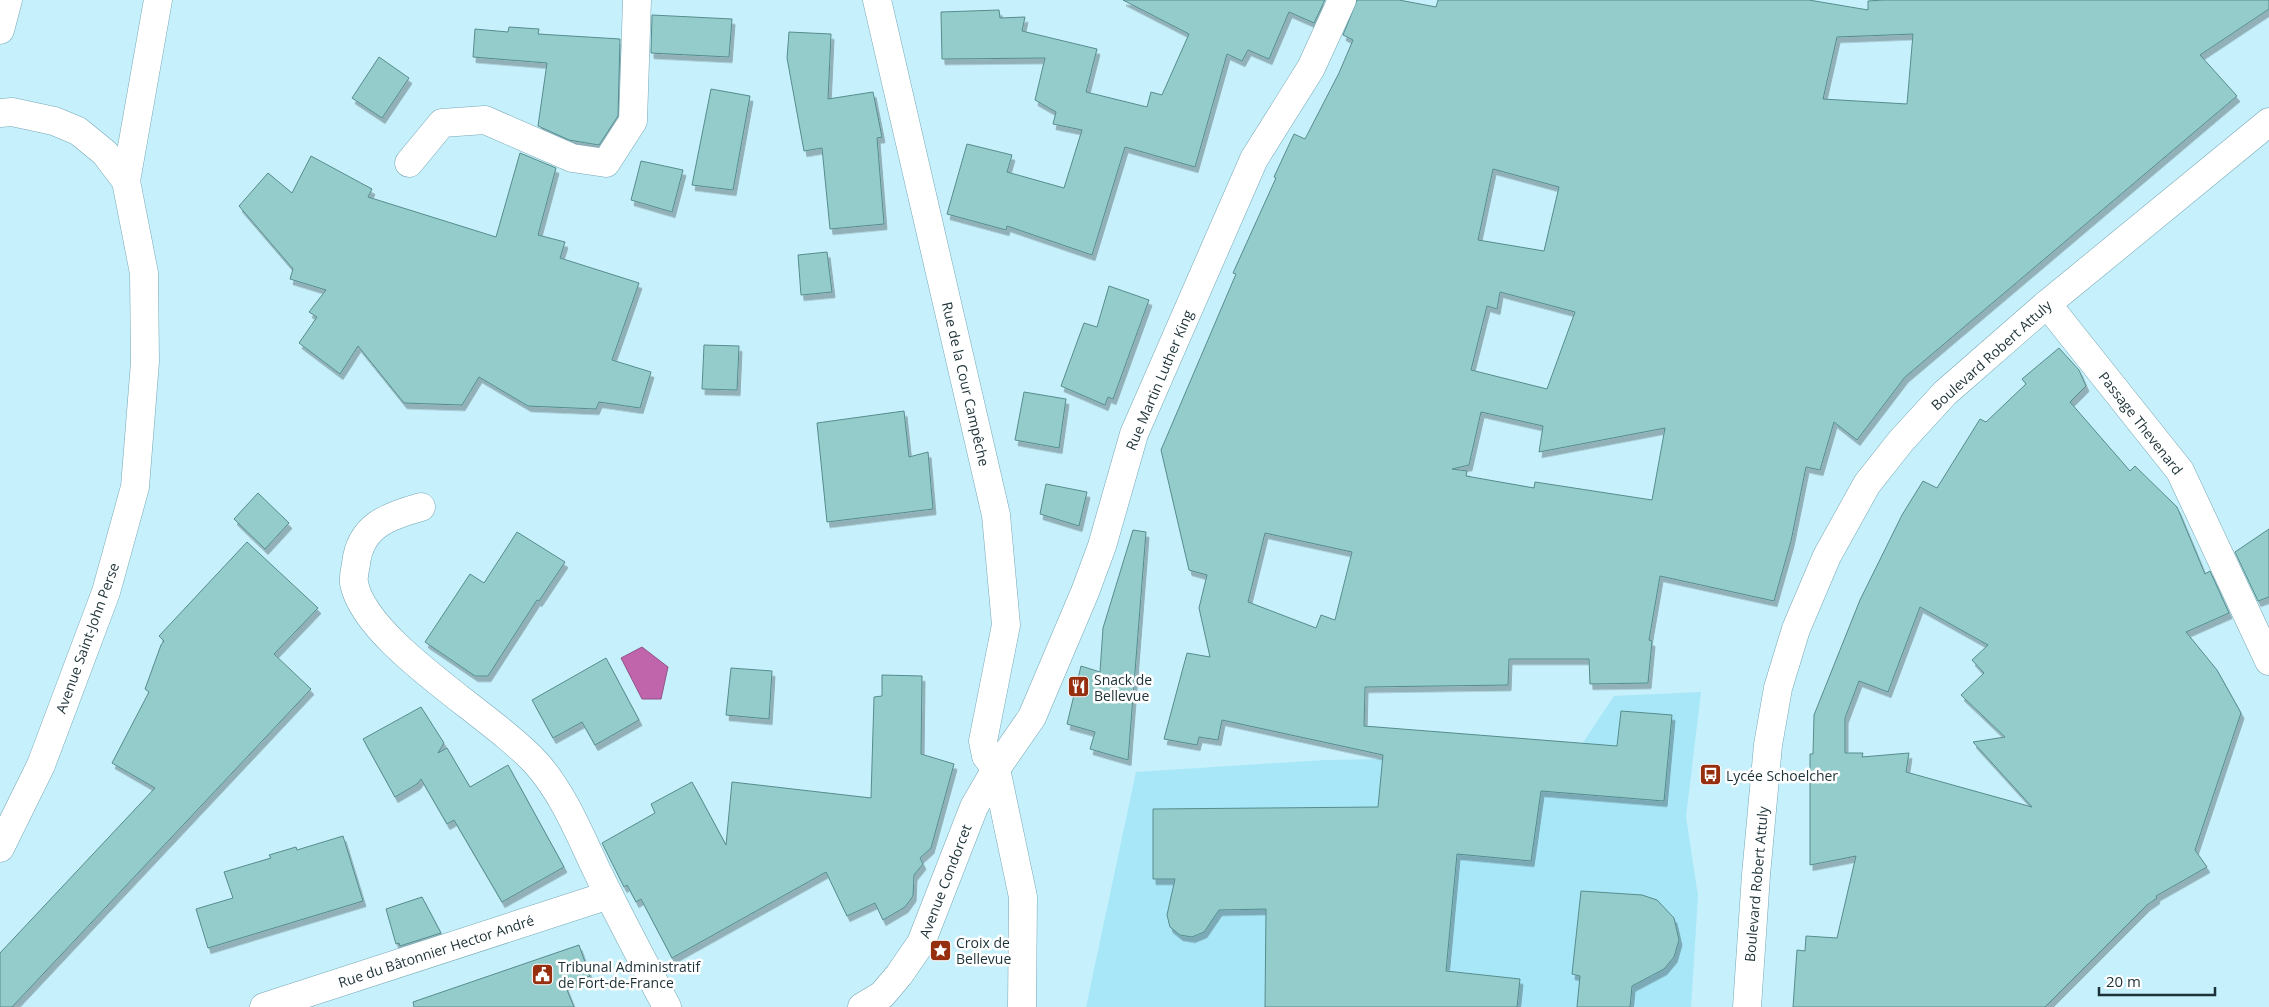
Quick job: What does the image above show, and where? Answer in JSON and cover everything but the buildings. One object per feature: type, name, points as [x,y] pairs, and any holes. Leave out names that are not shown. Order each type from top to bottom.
[{"type":"street","points":[[0,30],[8,0]]},
{"type":"street","points":[[126,181],[158,0]]},
{"type":"street","points":[[409,162],[442,122],[485,120],[572,158],[606,163],[633,121],[636,0]]},
{"type":"street","name":"Rue de la Cour Campêche","points":[[877,0],[996,515],[1006,625],[983,741],[986,756],[996,768]]},
{"type":"street","name":"Rue Martin Luther King","points":[[996,768],[1032,717],[1082,600],[1102,546],[1134,434],[1254,159],[1311,68],[1342,0]]},
{"type":"street","name":"Avenue Saint-John Perse","points":[[0,113],[12,112],[54,121],[78,131],[105,153],[126,181],[144,273],[145,362],[135,487],[106,592],[41,765],[0,848]]},
{"type":"street","name":"Boulevard Robert Attuly","points":[[1747,1007],[1756,875],[1768,745],[1778,688],[1796,629],[1827,556],[1867,484],[1901,441],[1945,393],[2047,304],[2269,122]]},
{"type":"street","name":"Passage Thevenard","points":[[2047,304],[2180,471],[2269,662]]},
{"type":"street","points":[[421,508],[393,515],[373,527],[358,550],[354,583],[367,614],[405,654],[488,721],[537,764],[564,804],[667,1007]]},
{"type":"street","points":[[996,768],[1023,896],[1022,1007]]},
{"type":"street","name":"Avenue Condorcet","points":[[862,1007],[882,995],[899,975],[921,943],[974,807],[996,768]]},
{"type":"street","name":"Rue du Bâtonnier Hector André","points":[[264,1007],[609,895]]},
{"type":"shaded area","points":[[642,647],[668,667],[661,699],[642,699],[621,658]]},
{"type":"shaded area","points":[[1701,692],[1686,817],[1698,896],[1691,1007],[1086,1007],[1136,772],[1325,760],[1574,756],[1614,696]]},
{"type":"place","name":"Snack de Bellevue","points":[[1078,687]]},
{"type":"place","name":"Lycée Schoelcher","points":[[1710,775]]},
{"type":"place","name":"Croix de Bellevue","points":[[940,950]]},
{"type":"place","name":"Tribunal Administratif de Fort-de-France","points":[[542,974]]}]
